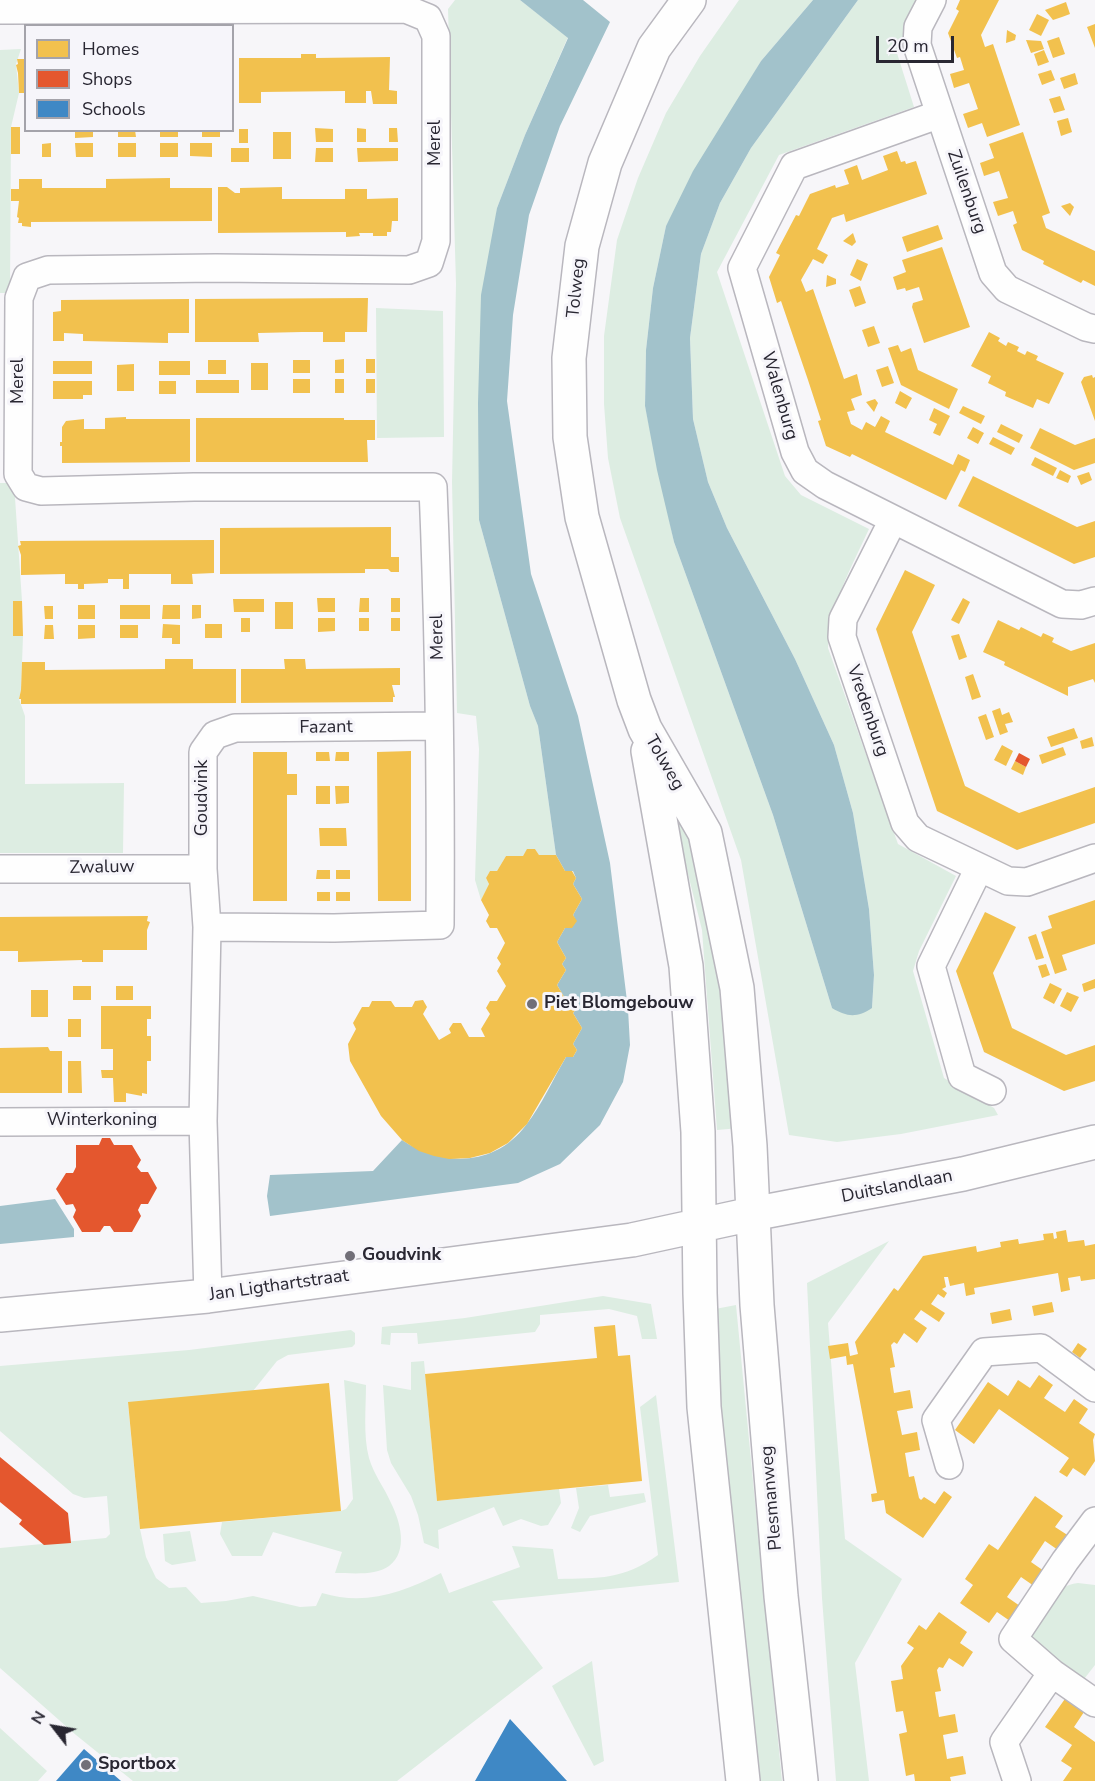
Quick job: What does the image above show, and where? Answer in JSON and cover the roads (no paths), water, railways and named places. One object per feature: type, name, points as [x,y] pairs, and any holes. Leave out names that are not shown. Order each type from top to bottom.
[{"type":"main road","name":"Tolweg","points":[[689,0],[654,48],[605,163],[582,246],[569,358],[570,437],[582,517],[639,714],[686,966],[698,1132],[699,1225]]},
{"type":"main road","name":"Tolweg","points":[[639,714],[705,834],[737,988],[750,1146],[752,1214]]},
{"type":"main road","name":"Duitslandlaan","points":[[699,1225],[963,1174],[1095,1142]]},
{"type":"main road","name":"Plesmanweg","points":[[752,1214],[757,1305],[781,1596],[801,1781]]},
{"type":"main road","name":"Jan Ligthartstraat","points":[[0,1315],[208,1296],[632,1240],[699,1225]]},
{"type":"main road","points":[[699,1225],[704,1407],[743,1781]]},
{"type":"street","name":"Zuilenburg","points":[[932,0],[918,27],[917,45],[993,273],[1007,289],[1086,327],[1095,328]]},
{"type":"street","name":"Merel","points":[[0,10],[406,9],[428,18],[436,36],[436,241],[429,263],[409,270],[216,268],[48,270],[27,277],[19,298],[18,474],[26,487],[41,490],[194,487],[433,487],[441,795],[440,925],[334,928],[207,927]]},
{"type":"street","name":"Walenburg","points":[[940,114],[794,166],[742,268],[795,452],[805,471],[825,485],[1062,604],[1081,606],[1095,601]]},
{"type":"street","name":"Vredenburg","points":[[893,520],[843,619],[842,637],[905,823],[918,838],[1008,881],[1027,882],[1095,858]]},
{"type":"street","name":"Fazant","points":[[215,735],[238,728],[439,726]]},
{"type":"street","name":"Goudvink","points":[[208,1296],[203,1121],[207,927],[203,869],[203,752],[215,735]]},
{"type":"street","name":"Zwaluw","points":[[0,868],[203,869]]},
{"type":"street","points":[[979,868],[931,966],[962,1076],[992,1091]]},
{"type":"street","name":"Winterkoning","points":[[0,1122],[203,1121]]},
{"type":"street","points":[[950,1465],[936,1420],[984,1352],[1041,1348],[1095,1388]]},
{"type":"street","points":[[1095,1521],[1013,1639],[1052,1673],[1095,1703]]},
{"type":"street","points":[[1017,1781],[1004,1742],[1052,1673]]},
{"type":"water","points":[[520,0],[583,0],[610,22],[560,126],[529,215],[513,315],[507,401],[531,574],[578,716],[610,863],[628,1009],[630,1045],[623,1082],[600,1125],[560,1164],[518,1183],[270,1216],[267,1196],[270,1175],[373,1171],[402,1140],[434,1155],[451,1158],[484,1155],[499,1149],[513,1139],[532,1117],[566,1057],[573,1057],[577,1050],[573,1044],[582,1028],[573,1013],[578,1007],[573,1000],[566,1000],[557,985],[566,970],[562,964],[566,958],[557,942],[565,928],[576,921],[573,915],[582,899],[573,884],[576,878],[573,871],[565,871],[556,855],[538,726],[530,706],[479,520],[478,403],[481,295],[497,208],[525,135],[568,38]]},
{"type":"water","points":[[813,0],[858,0],[751,148],[720,203],[701,254],[690,338],[693,419],[708,482],[727,528],[795,659],[834,745],[853,813],[869,909],[874,975],[872,1008],[852,1015],[832,1008],[773,815],[674,542],[645,406],[646,350],[653,288],[666,226],[693,171],[761,61]]},
{"type":"water","points":[[55,1199],[74,1229],[74,1237],[0,1244],[0,1206]]},
{"type":"place","name":"Piet Blomgebouw","points":[[532,1004]]},
{"type":"place","name":"Goudvink","points":[[350,1256]]},
{"type":"place","name":"Sportbox","points":[[86,1765]]}]
